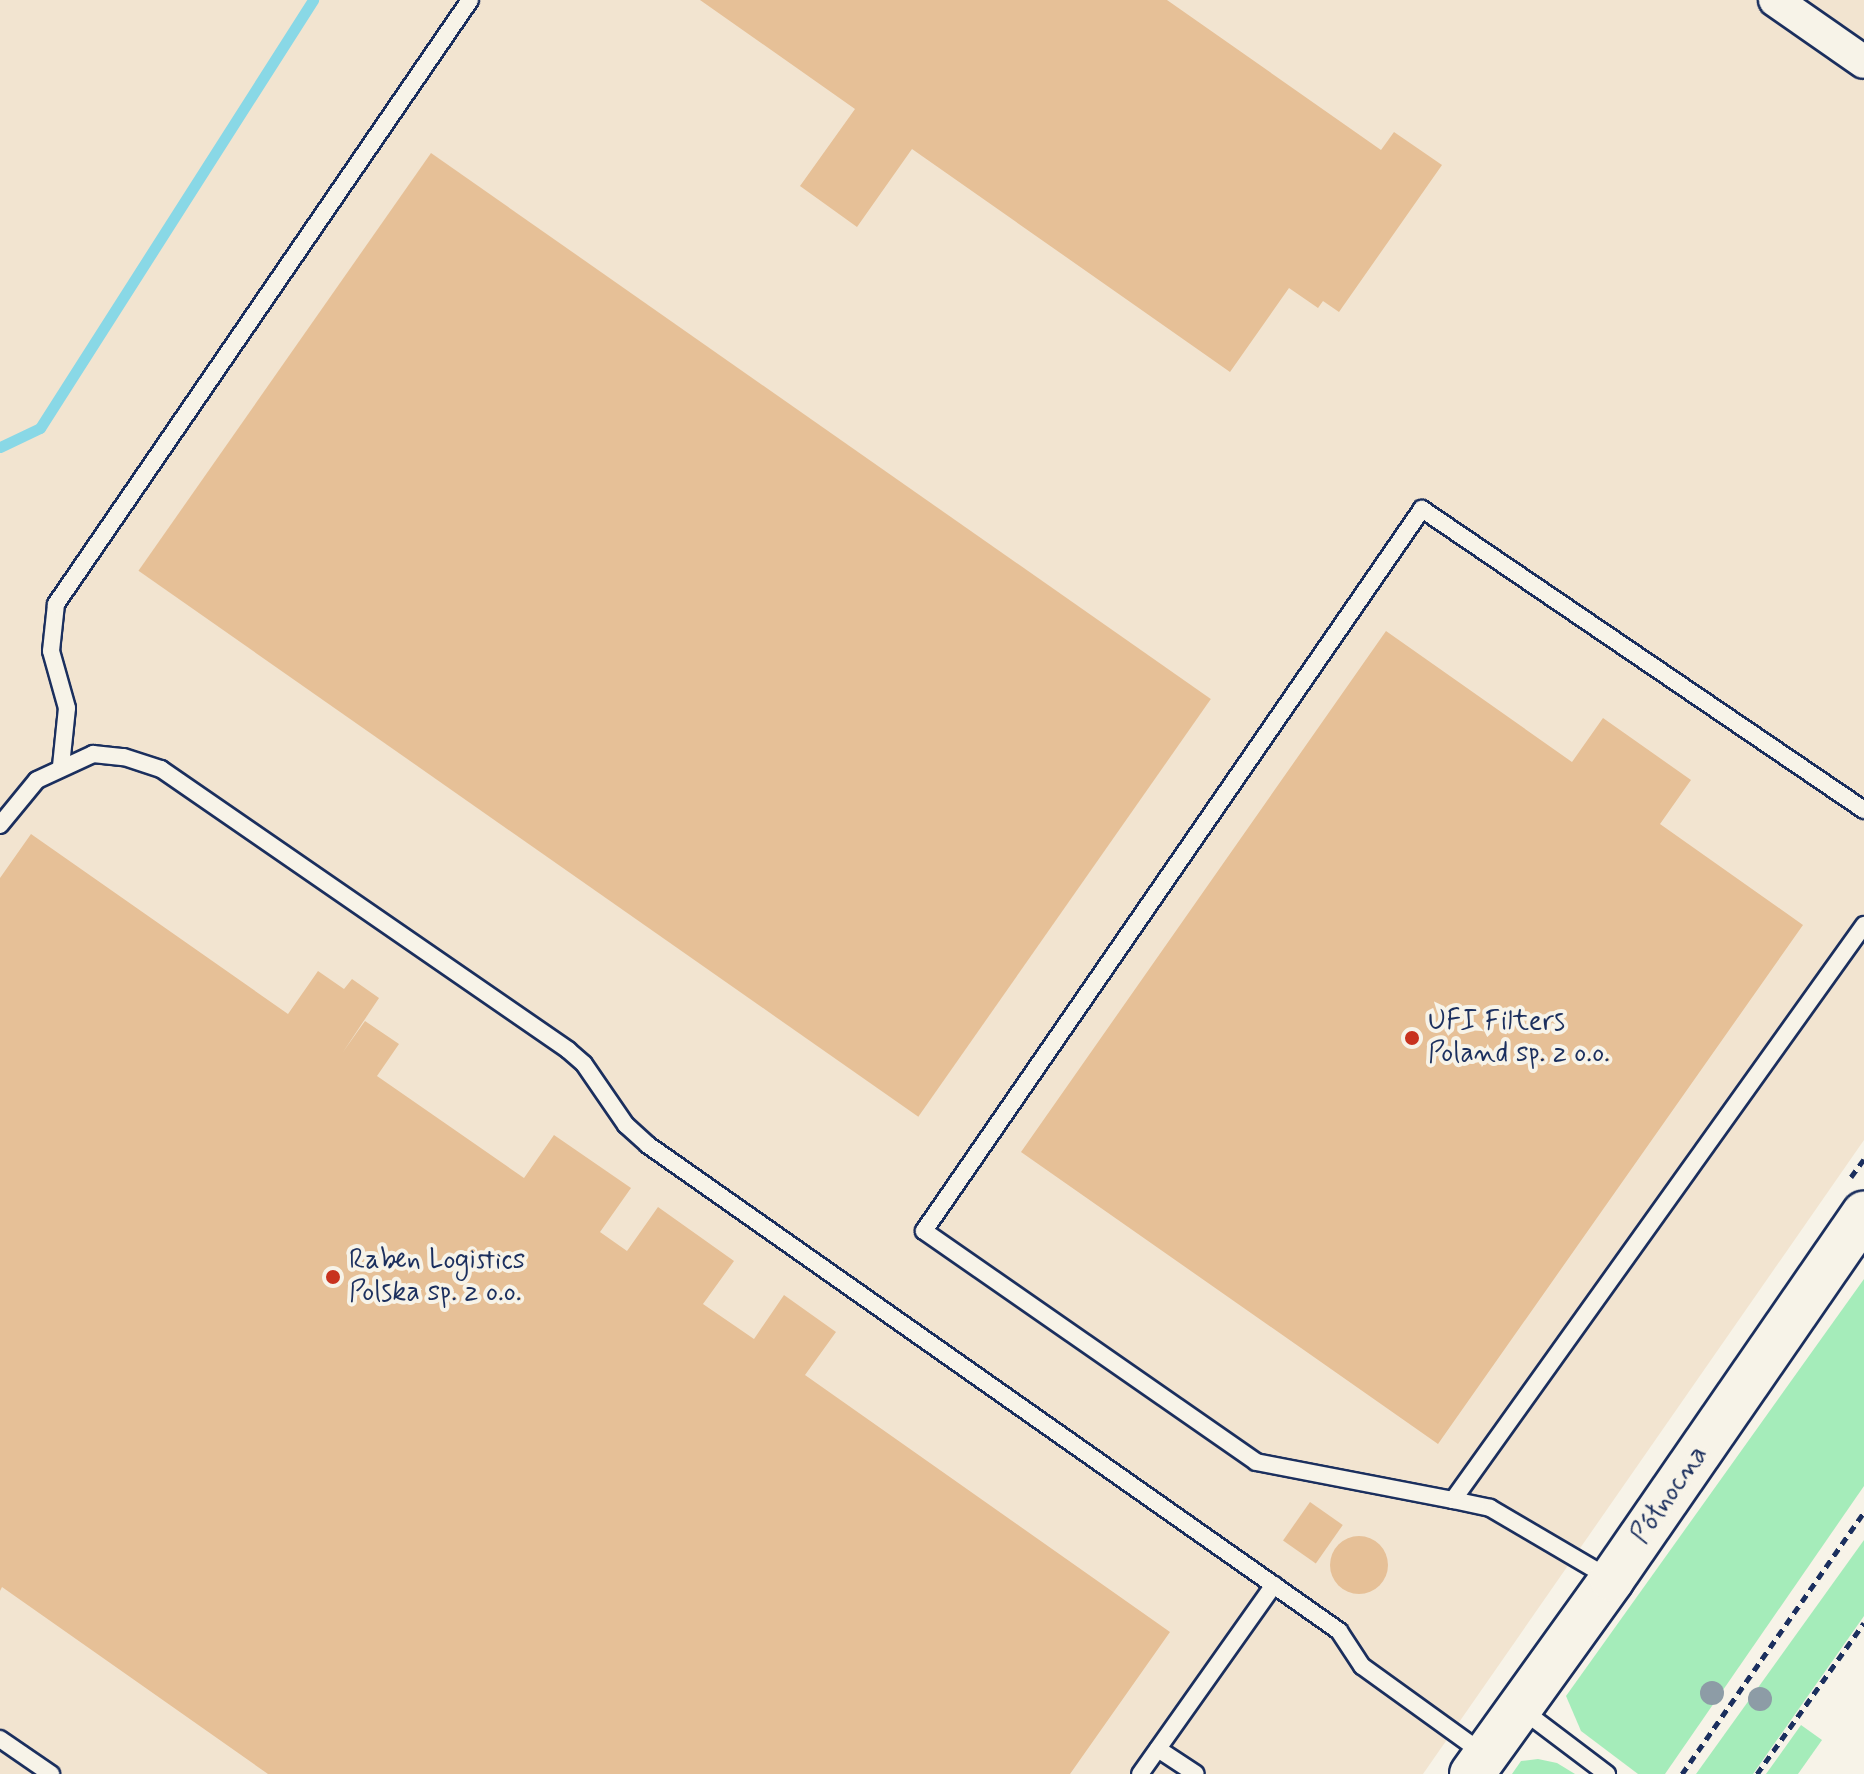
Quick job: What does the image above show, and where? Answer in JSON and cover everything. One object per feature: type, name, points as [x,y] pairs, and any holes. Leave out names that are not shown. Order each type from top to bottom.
[{"type":"street","points":[[1775,0],[1864,62]]},
{"type":"street","name":"Północna","points":[[1478,1765],[1612,1579],[1864,1214]]},
{"type":"lane","points":[[61,766],[67,708],[51,651],[56,604],[470,0]]},
{"type":"lane","points":[[1612,1579],[1490,1508],[1256,1462],[924,1231],[1422,509],[1864,810]]},
{"type":"lane","points":[[0,825],[37,780],[61,766],[93,754],[124,757],[161,769],[568,1050],[584,1064],[626,1125],[648,1145],[1339,1631],[1362,1666],[1478,1765]]},
{"type":"lane","points":[[1453,1500],[1864,925]]},
{"type":"lane","points":[[1140,1774],[1274,1585]]},
{"type":"lane","points":[[1519,1708],[1607,1774]]},
{"type":"lane","points":[[0,1739],[51,1774]]},
{"type":"lane","points":[[1158,1749],[1196,1774]]},
{"type":"path","points":[[1682,1774],[1864,1512]]},
{"type":"path","points":[[1757,1774],[1864,1623]]},
{"type":"shaded area","points":[[0,0],[1864,0],[1864,1140],[1423,1774],[0,1774]]},
{"type":"green space","points":[[1864,1279],[1864,1486],[1665,1774],[1638,1774],[1581,1731],[1566,1696]]},
{"type":"green space","points":[[1864,1540],[1864,1616],[1753,1774],[1696,1774]]},
{"type":"green space","points":[[1801,1725],[1822,1740],[1798,1774],[1766,1774]]},
{"type":"green space","points":[[1538,1759],[1557,1763],[1575,1774],[1512,1774],[1521,1761]]},
{"type":"building","points":[[700,0],[1167,0],[1381,150],[1394,132],[1442,165],[1339,312],[1323,301],[1318,308],[1289,288],[1230,372],[912,149],[857,227],[800,186],[855,109]]},
{"type":"building","points":[[431,153],[1211,699],[918,1117],[138,571]]},
{"type":"building","name":"UFI Filters Poland sp. z o.o.","points":[[1386,631],[1572,762],[1603,718],[1691,780],[1660,824],[1803,925],[1438,1444],[1021,1152]]},
{"type":"building","name":"Raben Logistics Polska sp. z o.o.","points":[[31,834],[288,1014],[318,971],[344,989],[352,979],[379,998],[343,1052],[365,1021],[399,1044],[377,1076],[524,1178],[554,1135],[631,1188],[600,1232],[627,1251],[658,1207],[734,1261],[703,1304],[754,1339],[784,1295],[836,1332],[805,1375],[1170,1632],[1070,1774],[268,1774],[2,1587],[0,1591],[0,878]]},
{"type":"building","points":[[1310,1502],[1343,1525],[1316,1563],[1283,1541]]},
{"type":"building","points":[[1359,1536],[1379,1545],[1388,1565],[1379,1585],[1359,1594],[1339,1585],[1330,1565],[1339,1545]]},
{"type":"waterway","points":[[0,447],[40,428],[313,0]]},
{"type":"place","name":"UFI Filters Poland sp. z o.o.","points":[[1412,1038]]},
{"type":"place","name":"Raben Logistics Polska sp. z o.o.","points":[[333,1277]]}]
